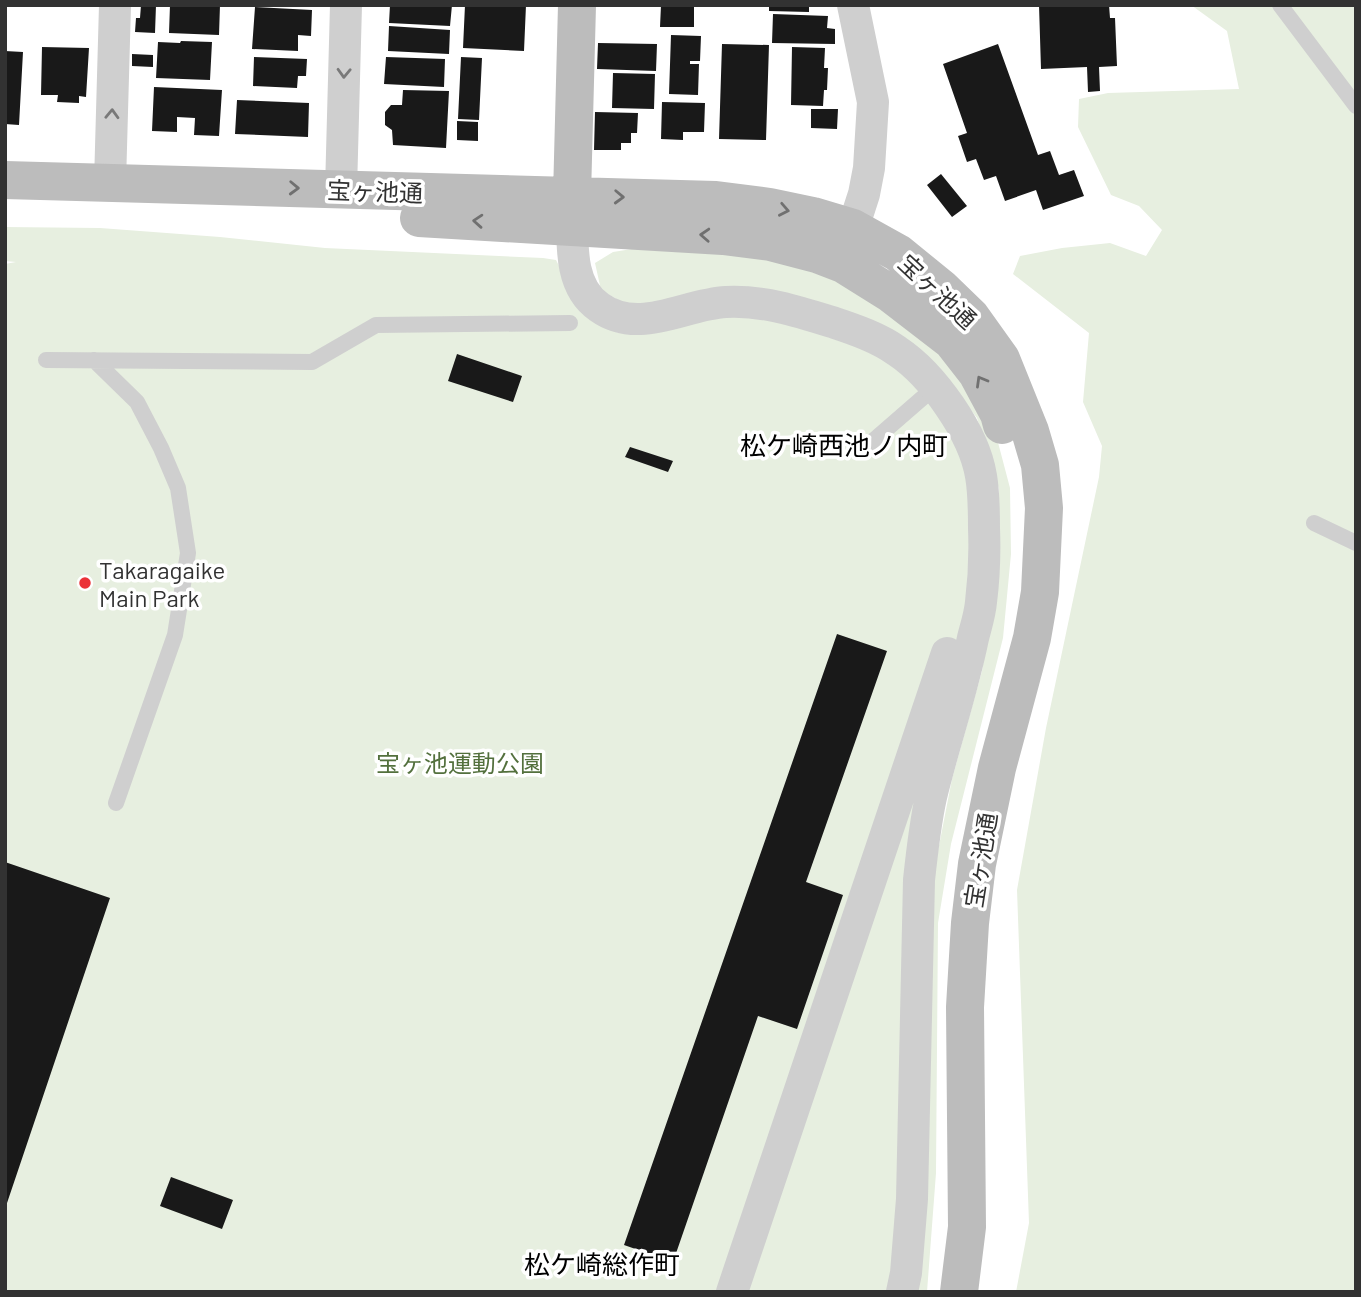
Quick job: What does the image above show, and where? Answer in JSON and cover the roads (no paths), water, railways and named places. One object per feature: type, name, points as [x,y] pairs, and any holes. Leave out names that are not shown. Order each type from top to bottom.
[{"type":"street","points":[[110,183],[115,5]]},
{"type":"street","points":[[341,190],[346,5]]},
{"type":"street","points":[[577,5],[572,212],[575,273],[586,295],[599,308],[618,316],[641,320],[725,302],[760,303],[863,332],[897,350],[926,375],[948,404],[969,441],[981,473],[985,545],[981,603],[923,834],[919,880],[912,1199],[906,1273],[901,1292]]},
{"type":"street","points":[[853,5],[873,102],[869,168],[853,228]]},
{"type":"street","name":"宝ヶ池通","points":[[5,180],[341,190],[572,212],[771,242],[843,264],[891,294],[952,341],[977,373],[999,414],[1021,493],[1021,546],[1011,641],[962,839],[952,919],[946,1045],[947,1177],[937,1292]]},
{"type":"street","name":"宝ヶ池通","points":[[5,198],[467,220],[716,200],[770,207],[853,228],[898,253],[971,317],[1001,359],[1040,465],[1043,547],[1032,638],[997,768],[977,864],[970,923],[965,1007],[967,1227],[959,1292]]},
{"type":"street","points":[[732,1292],[947,653]]},
{"type":"lane","points":[[1280,5],[1356,106]]},
{"type":"lane","points":[[46,360],[312,362],[376,325],[570,323]]},
{"type":"lane","points":[[94,360],[137,402],[162,448],[178,488],[188,552],[175,635],[116,803]]},
{"type":"lane","points":[[866,447],[935,387]]},
{"type":"lane","points":[[1314,523],[1356,543]]},
{"type":"place","name":"Takaragaike Main Park","points":[[85,583]]},
{"type":"district","name":"松ケ崎西池ノ内町","points":[[844,444]]},
{"type":"district","name":"松ケ崎総作町","points":[[602,1263]]},
{"type":"park label","name":"宝ヶ池運動公園","points":[[460,762]]}]
